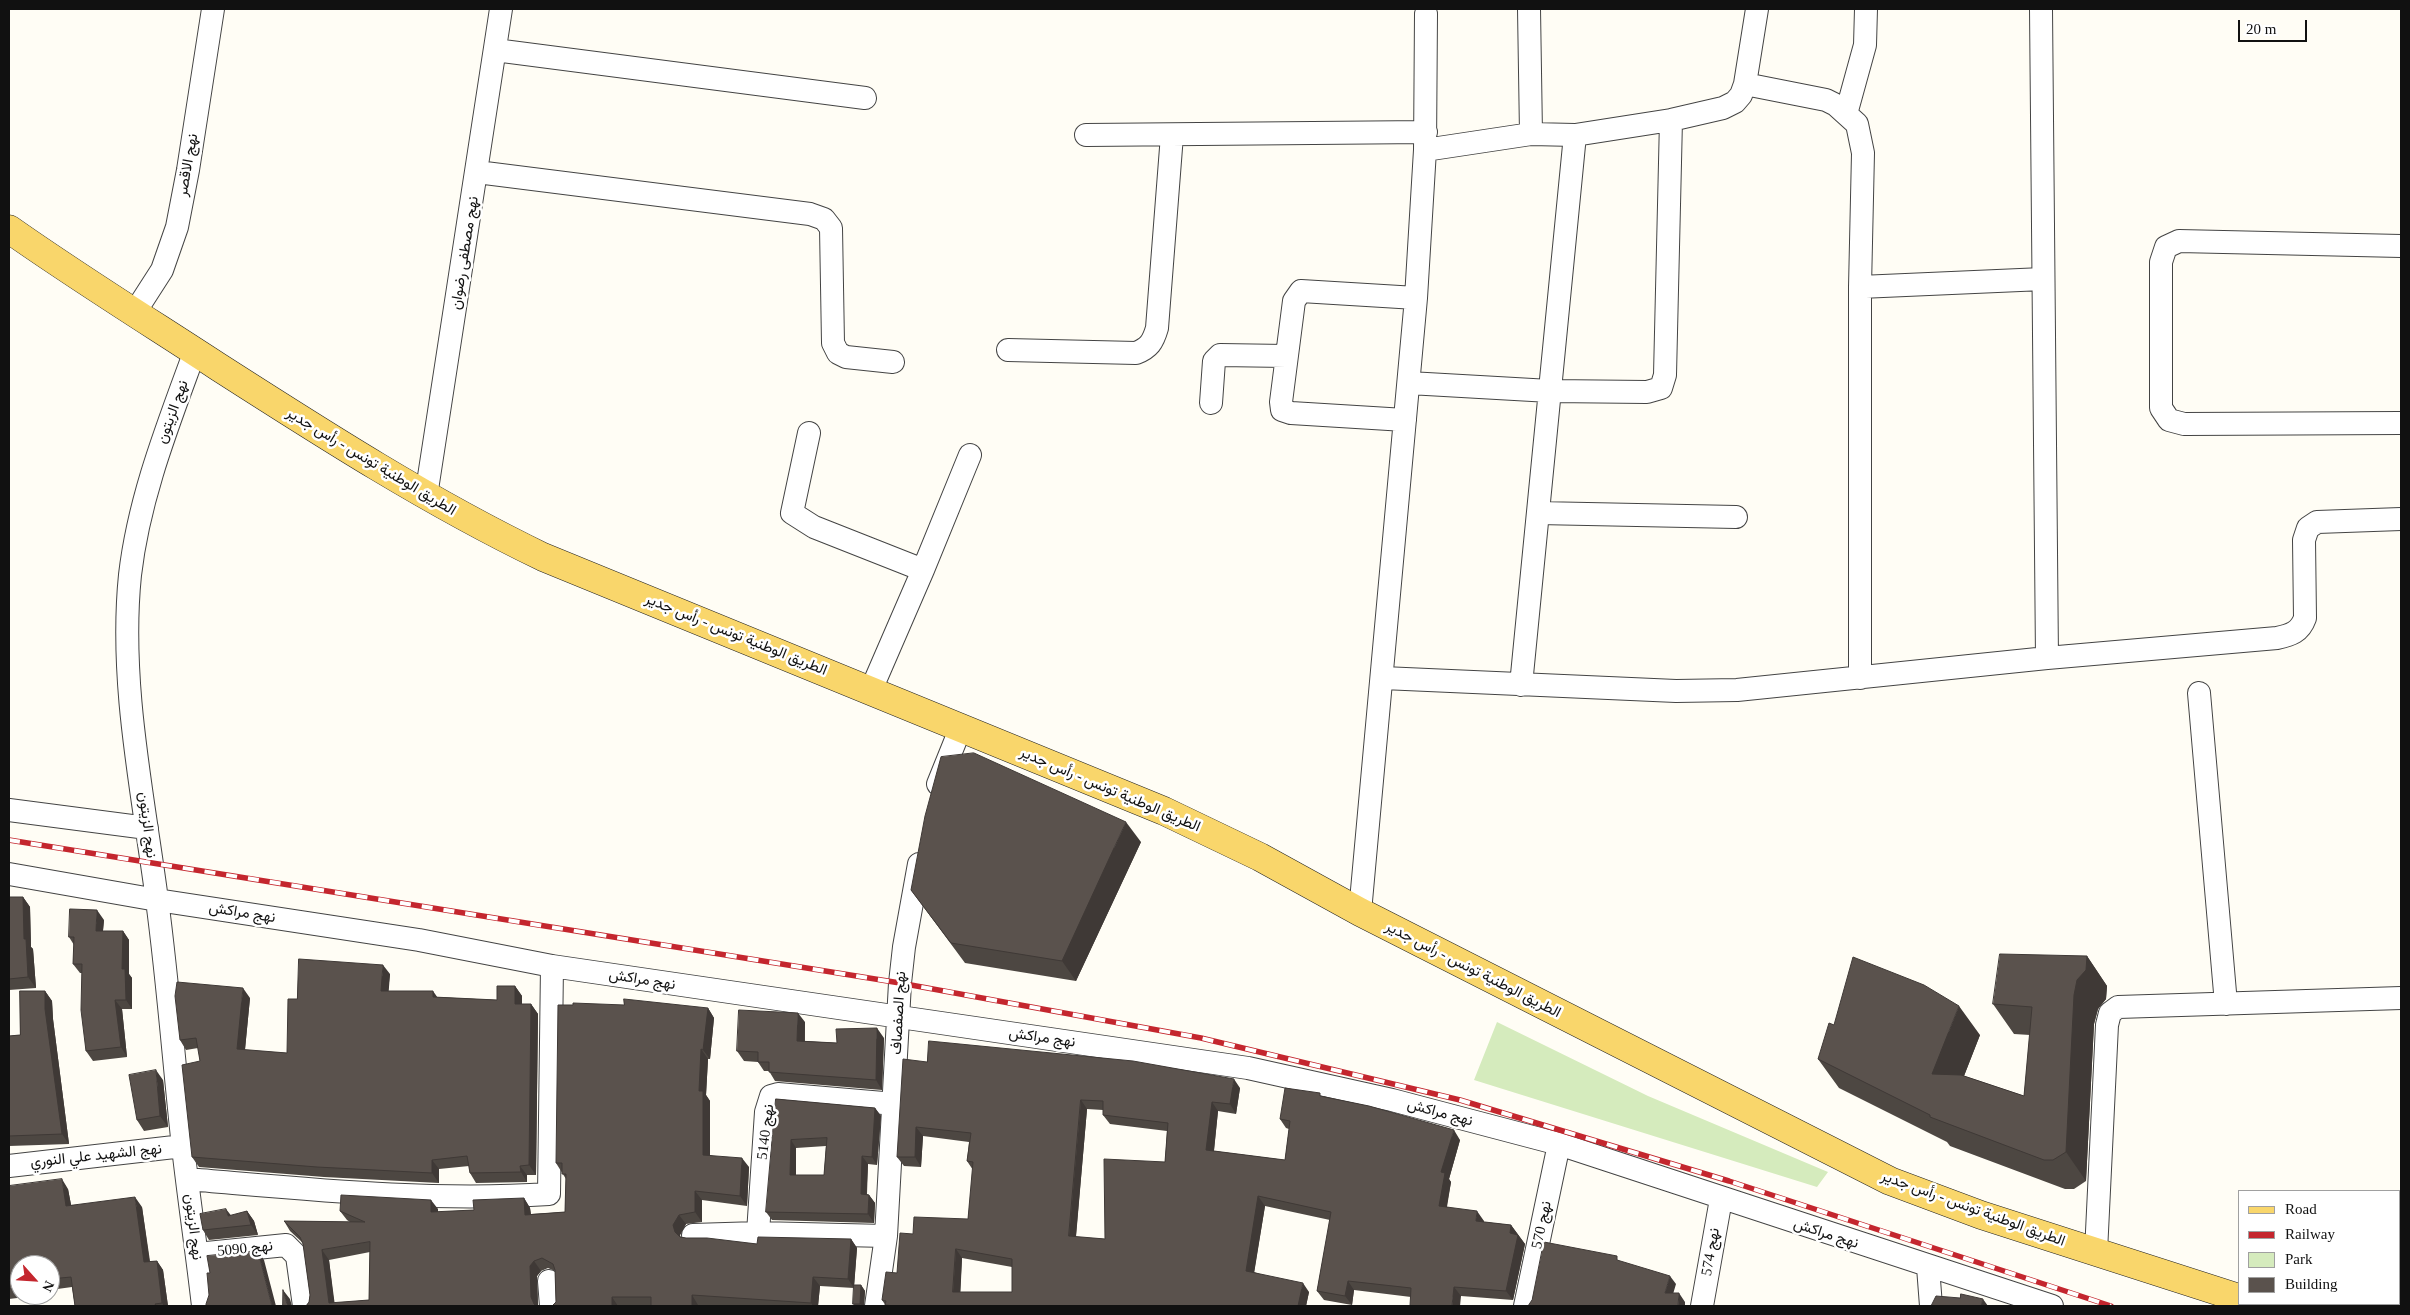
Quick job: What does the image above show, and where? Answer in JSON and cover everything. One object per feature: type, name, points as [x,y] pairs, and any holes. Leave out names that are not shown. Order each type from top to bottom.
[{"type":"main road","name":"الطريق الوطنية تونس - رأس جدير","points":[[9,229],[55,262],[308,424],[426,496],[481,527],[543,557],[1164,811],[1260,857],[1360,912],[1890,1181],[1981,1215],[2238,1298]]},
{"type":"street","name":"نهج الاقصر","points":[[135,312],[162,270],[177,227],[188,170],[213,9]]},
{"type":"street","name":"نهج مصطفى رضوان","points":[[426,496],[501,9]]},
{"type":"street","points":[[1529,9],[1531,134]]},
{"type":"street","points":[[1086,135],[1172,135],[1426,141],[1531,134],[1575,135],[1671,120],[1723,108],[1735,102],[1741,95],[1746,84],[1757,9]]},
{"type":"street","points":[[1846,114],[1865,46],[1866,9]]},
{"type":"street","points":[[2041,9],[2047,658]]},
{"type":"street","points":[[1360,912],[1416,298],[1426,141],[1426,14]]},
{"type":"street","points":[[495,50],[865,98]]},
{"type":"street","points":[[1746,84],[1826,100],[1836,105],[1857,124],[1863,153],[1860,287],[1860,678]]},
{"type":"street","points":[[1409,382],[1550,391],[1647,392],[1662,388],[1665,375],[1671,120]]},
{"type":"street","points":[[1008,350],[1136,353],[1147,349],[1154,340],[1157,328],[1172,135]]},
{"type":"street","points":[[1521,685],[1575,135]]},
{"type":"street","points":[[477,172],[810,214],[824,219],[831,228],[833,343],[838,353],[846,357],[893,362]]},
{"type":"street","points":[[2401,246],[2179,242],[2166,247],[2162,262],[2160,408],[2169,420],[2184,424],[2401,423]]},
{"type":"street","points":[[1860,287],[2043,279]]},
{"type":"street","points":[[1405,420],[1291,413],[1282,410],[1281,402],[1294,301],[1301,291],[1416,298]]},
{"type":"street","name":"نهج الزيتون","points":[[194,351],[156,459],[140,516],[130,574],[127,621],[128,674],[157,900],[183,1146],[203,1306]]},
{"type":"street","points":[[1211,403],[1214,361],[1220,354],[1286,356]]},
{"type":"street","points":[[809,433],[792,514],[814,527],[923,570]]},
{"type":"street","points":[[871,690],[970,455]]},
{"type":"street","points":[[1538,513],[1736,517]]},
{"type":"street","points":[[1382,678],[1676,691],[1737,690],[2047,658],[2277,638],[2291,635],[2301,628],[2305,618],[2304,540],[2308,528],[2317,522],[2401,519]]},
{"type":"street","points":[[2200,693],[2226,1004]]},
{"type":"street","points":[[933,801],[961,727]]},
{"type":"street","points":[[9,810],[147,828]]},
{"type":"street","name":"نهج الصفصاف","points":[[876,1306],[886,1236],[895,1104],[897,1017],[904,947],[923,845]]},
{"type":"street","name":"نهج مراكش","points":[[9,874],[157,900],[419,940],[552,966],[1248,1068],[1392,1100],[1559,1144],[1721,1199],[2052,1306]]},
{"type":"street","points":[[187,1179],[420,1196],[489,1198],[549,1194],[552,966]]},
{"type":"street","points":[[2096,1252],[2107,1025],[2110,1014],[2118,1007],[2401,998]]},
{"type":"street","name":"نهج 5140","points":[[758,1233],[766,1112],[771,1096],[778,1094],[895,1104]]},
{"type":"street","name":"نهج 570","points":[[1525,1306],[1559,1144]]},
{"type":"street","name":"نهج الشهيد علي النوري","points":[[9,1166],[183,1146]]},
{"type":"street","name":"نهج 574","points":[[1702,1306],[1721,1199]]},
{"type":"street","points":[[693,1235],[758,1233],[886,1236]]},
{"type":"street","name":"نهج 5090","points":[[197,1254],[286,1245],[297,1256],[304,1306]]},
{"type":"street","points":[[1928,1267],[1931,1306]]},
{"type":"street","points":[[549,1281],[551,1306]]},
{"type":"green space","points":[[1497,1022],[1648,1096],[1828,1172],[1817,1187],[1474,1080]]},
{"type":"building","points":[[974,753],[1126,822],[1062,961],[951,943],[911,890],[925,816],[941,757]]},
{"type":"building","points":[[9,897],[23,897],[24,939],[26,939],[28,977],[9,979]]},
{"type":"building","points":[[70,909],[97,910],[96,931],[123,931],[122,969],[125,969],[126,1000],[115,1000],[121,1047],[86,1051],[81,1010],[82,964],[73,964],[74,937],[69,937]]},
{"type":"building","points":[[2000,954],[2087,956],[2086,970],[2077,980],[2074,995],[2066,1152],[2053,1160],[2044,1160],[1930,1117],[1930,1115],[1818,1059],[1829,1023],[1834,1025],[1853,957],[1924,985],[1959,1006],[1932,1074],[1961,1075],[2024,1096],[2032,1007],[1993,1004]]},
{"type":"building","points":[[299,959],[383,965],[381,991],[433,991],[433,997],[497,1000],[497,986],[515,986],[515,1004],[531,1004],[529,1165],[520,1166],[521,1172],[470,1173],[467,1156],[432,1160],[432,1173],[317,1167],[192,1157],[182,1065],[200,1061],[196,1038],[180,1040],[175,996],[177,982],[243,988],[237,1049],[287,1053],[288,999],[297,999]]},
{"type":"building","points":[[20,991],[45,991],[45,1009],[62,1134],[9,1136],[9,1036],[20,1035]]},
{"type":"building","points":[[624,999],[708,1008],[703,1050],[701,1049],[699,1091],[703,1091],[703,1155],[742,1158],[740,1196],[695,1191],[695,1212],[679,1215],[673,1225],[675,1232],[680,1237],[686,1238],[707,1238],[757,1244],[758,1237],[851,1239],[848,1279],[813,1277],[811,1303],[692,1295],[692,1306],[651,1306],[651,1297],[612,1297],[612,1306],[552,1306],[556,1302],[555,1270],[553,1264],[542,1258],[534,1261],[530,1266],[531,1297],[536,1306],[306,1306],[310,1295],[303,1244],[300,1237],[284,1221],[365,1222],[340,1211],[341,1195],[431,1200],[431,1212],[474,1210],[473,1200],[524,1198],[525,1215],[565,1212],[566,1174],[562,1174],[562,1163],[556,1163],[558,1005],[573,1005],[573,1003],[624,1005]],"holes":[[[370,1242],[369,1300],[329,1303],[322,1250]]]},
{"type":"building","points":[[739,1010],[798,1013],[797,1041],[837,1043],[836,1029],[877,1028],[876,1080],[769,1072],[769,1062],[758,1062],[758,1052],[737,1051]]},
{"type":"building","points":[[929,1041],[1133,1061],[1234,1079],[1230,1104],[1212,1102],[1206,1150],[1285,1160],[1290,1121],[1280,1119],[1285,1088],[1320,1093],[1320,1096],[1369,1106],[1454,1130],[1441,1172],[1445,1173],[1439,1206],[1477,1211],[1476,1221],[1511,1225],[1510,1233],[1518,1235],[1506,1291],[1454,1287],[1452,1306],[1410,1306],[1411,1288],[1348,1281],[1345,1296],[1317,1291],[1331,1212],[1258,1196],[1246,1271],[1303,1283],[1298,1306],[885,1305],[886,1301],[882,1300],[886,1272],[897,1273],[900,1233],[913,1234],[914,1217],[968,1219],[973,1162],[967,1161],[971,1133],[916,1127],[915,1157],[897,1157],[903,1059],[927,1062]],"holes":[[[1081,1100],[1103,1101],[1103,1115],[1168,1123],[1165,1162],[1104,1159],[1105,1239],[1069,1236]],[[956,1249],[1012,1259],[1012,1292],[953,1292]]]},
{"type":"building","points":[[156,1070],[160,1116],[137,1120],[129,1075]]},
{"type":"building","points":[[776,1099],[875,1108],[872,1157],[862,1156],[861,1194],[869,1195],[868,1214],[766,1212]],"holes":[[[827,1138],[824,1175],[790,1175],[791,1140]]]},
{"type":"building","points":[[62,1179],[66,1206],[135,1197],[144,1262],[157,1261],[162,1303],[155,1304],[156,1306],[75,1306],[71,1277],[60,1278],[60,1255],[10,1255],[9,1289],[9,1186]]},
{"type":"building","points":[[226,1209],[228,1216],[247,1211],[251,1225],[203,1230],[200,1214]]},
{"type":"building","points":[[1544,1242],[1617,1256],[1617,1260],[1670,1276],[1665,1293],[1679,1293],[1678,1306],[1528,1306],[1532,1300]]},
{"type":"building","points":[[258,1251],[272,1306],[206,1306],[209,1295],[207,1273],[210,1273],[207,1256]]},
{"type":"building","points":[[854,1285],[861,1285],[860,1304],[853,1304]]},
{"type":"building","points":[[283,1290],[287,1304],[290,1306],[283,1306]]},
{"type":"building","points":[[1961,1294],[1983,1299],[1981,1306],[1931,1306],[1936,1296],[1960,1298]]},
{"type":"railway","points":[[9,840],[900,983],[1201,1038],[1460,1100],[1729,1181],[2111,1306]]}]
